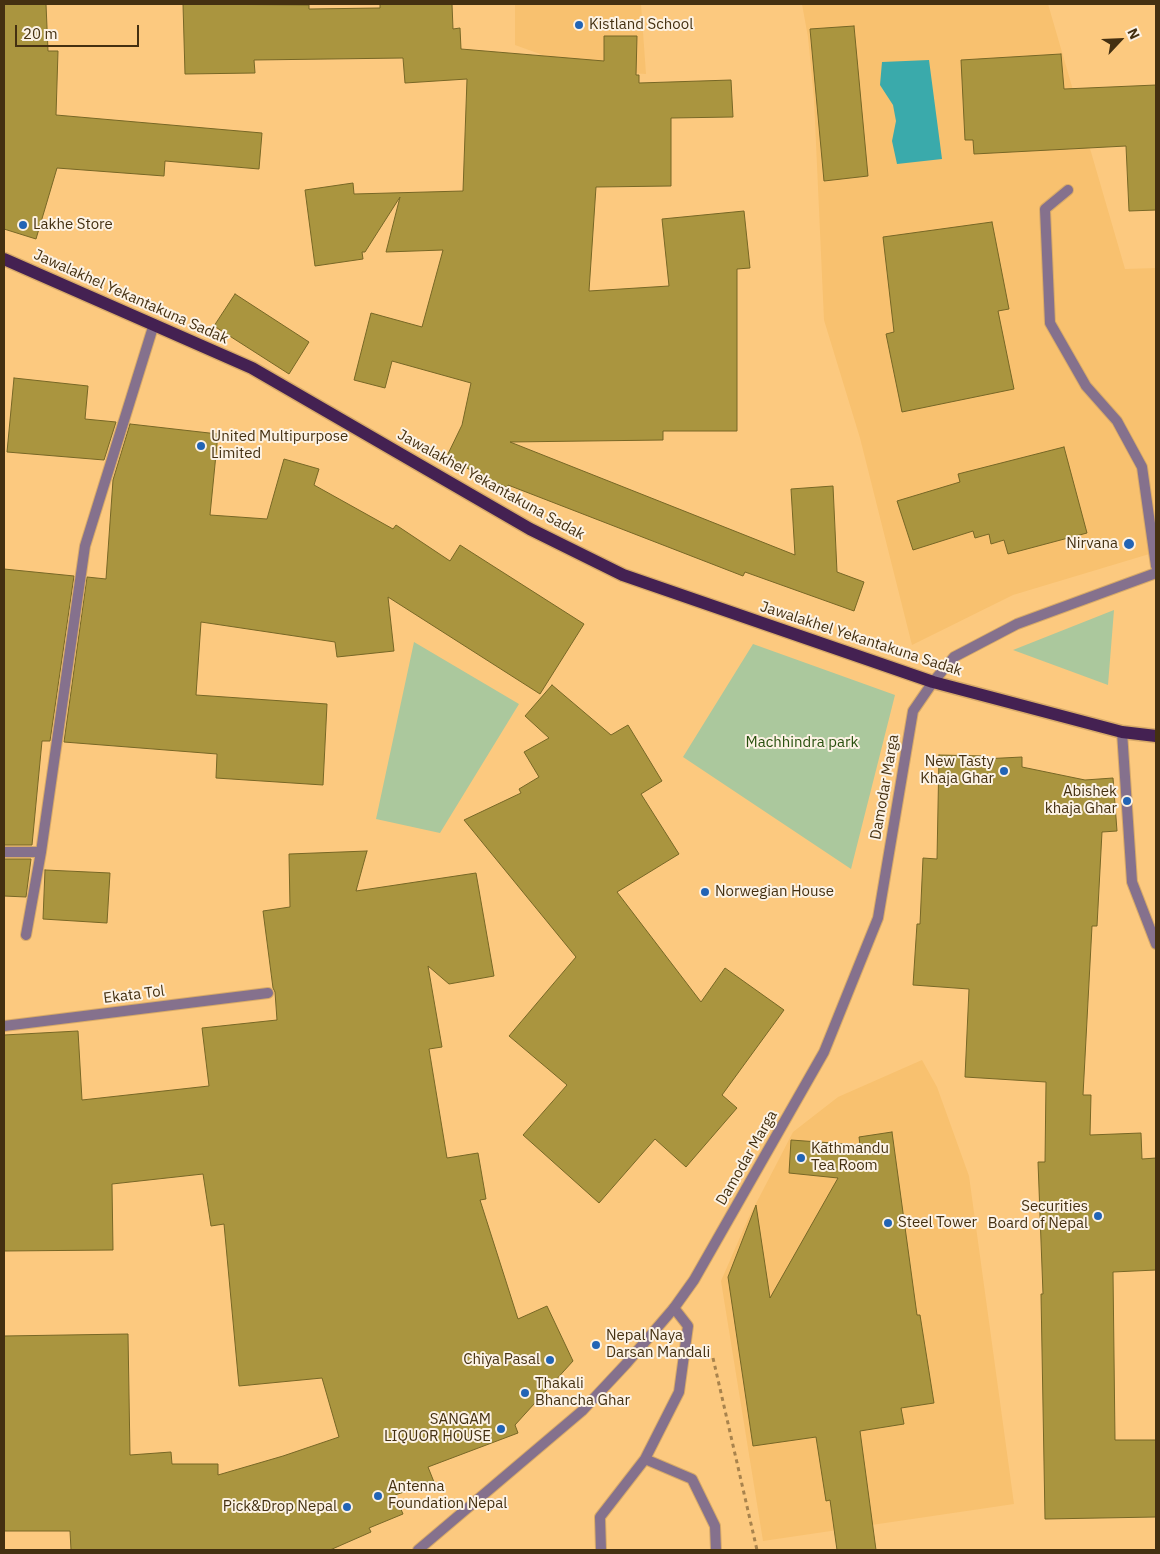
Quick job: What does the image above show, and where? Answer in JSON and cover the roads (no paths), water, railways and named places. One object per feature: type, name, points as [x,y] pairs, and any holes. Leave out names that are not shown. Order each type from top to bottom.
[{"type":"main road","name":"Jawalakhel Yekantakuna Sadak","points":[[4,259],[252,368],[530,529],[623,575],[933,682],[1122,732],[1156,736]]},
{"type":"street","points":[[1068,190],[1045,209],[1050,323],[1086,386],[1117,421],[1142,466],[1156,566]]},
{"type":"street","points":[[26,935],[41,852],[85,546],[154,324]]},
{"type":"street","name":"Damodar Marga","points":[[418,1550],[582,1411],[626,1364],[674,1308],[694,1280],[824,1052],[878,918],[913,711],[933,682],[954,657],[1017,624],[1156,573]]},
{"type":"street","points":[[1122,732],[1132,882],[1156,944]]},
{"type":"street","points":[[4,852],[41,852]]},
{"type":"street","name":"Ekata Tol","points":[[4,1026],[268,993]]},
{"type":"street","points":[[601,1550],[600,1517],[645,1459],[679,1392],[688,1326],[674,1308]]},
{"type":"street","points":[[645,1459],[692,1479],[715,1526],[716,1550]]},
{"type":"water","points":[[929,60],[942,159],[897,164],[892,141],[896,121],[893,105],[880,85],[882,62]]},
{"type":"place","name":"Kistland School","points":[[579,25]]},
{"type":"place","name":"Lakhe Store","points":[[23,225]]},
{"type":"place","name":"United Multipurpose Limited","points":[[201,446]]},
{"type":"place","name":"Nirvana","points":[[1129,544]]},
{"type":"place","name":"New Tasty Khaja Ghar","points":[[1004,771]]},
{"type":"place","name":"Abishek khaja Ghar","points":[[1127,801]]},
{"type":"place","name":"Norwegian House","points":[[705,892]]},
{"type":"place","name":"Kathmandu Tea Room","points":[[801,1158]]},
{"type":"place","name":"Securities Board of Nepal","points":[[1098,1216]]},
{"type":"place","name":"Steel Tower","points":[[888,1223]]},
{"type":"place","name":"Nepal Naya Darsan Mandali","points":[[596,1345]]},
{"type":"place","name":"Chiya Pasal","points":[[550,1360]]},
{"type":"place","name":"Thakali Bhancha Ghar","points":[[525,1393]]},
{"type":"place","name":"SANGAM LIQUOR HOUSE","points":[[501,1429]]},
{"type":"place","name":"Antenna Foundation Nepal","points":[[378,1496]]},
{"type":"place","name":"Pick&Drop Nepal","points":[[347,1507]]},
{"type":"park label","name":"Machhindra park","points":[[802,743]]}]
